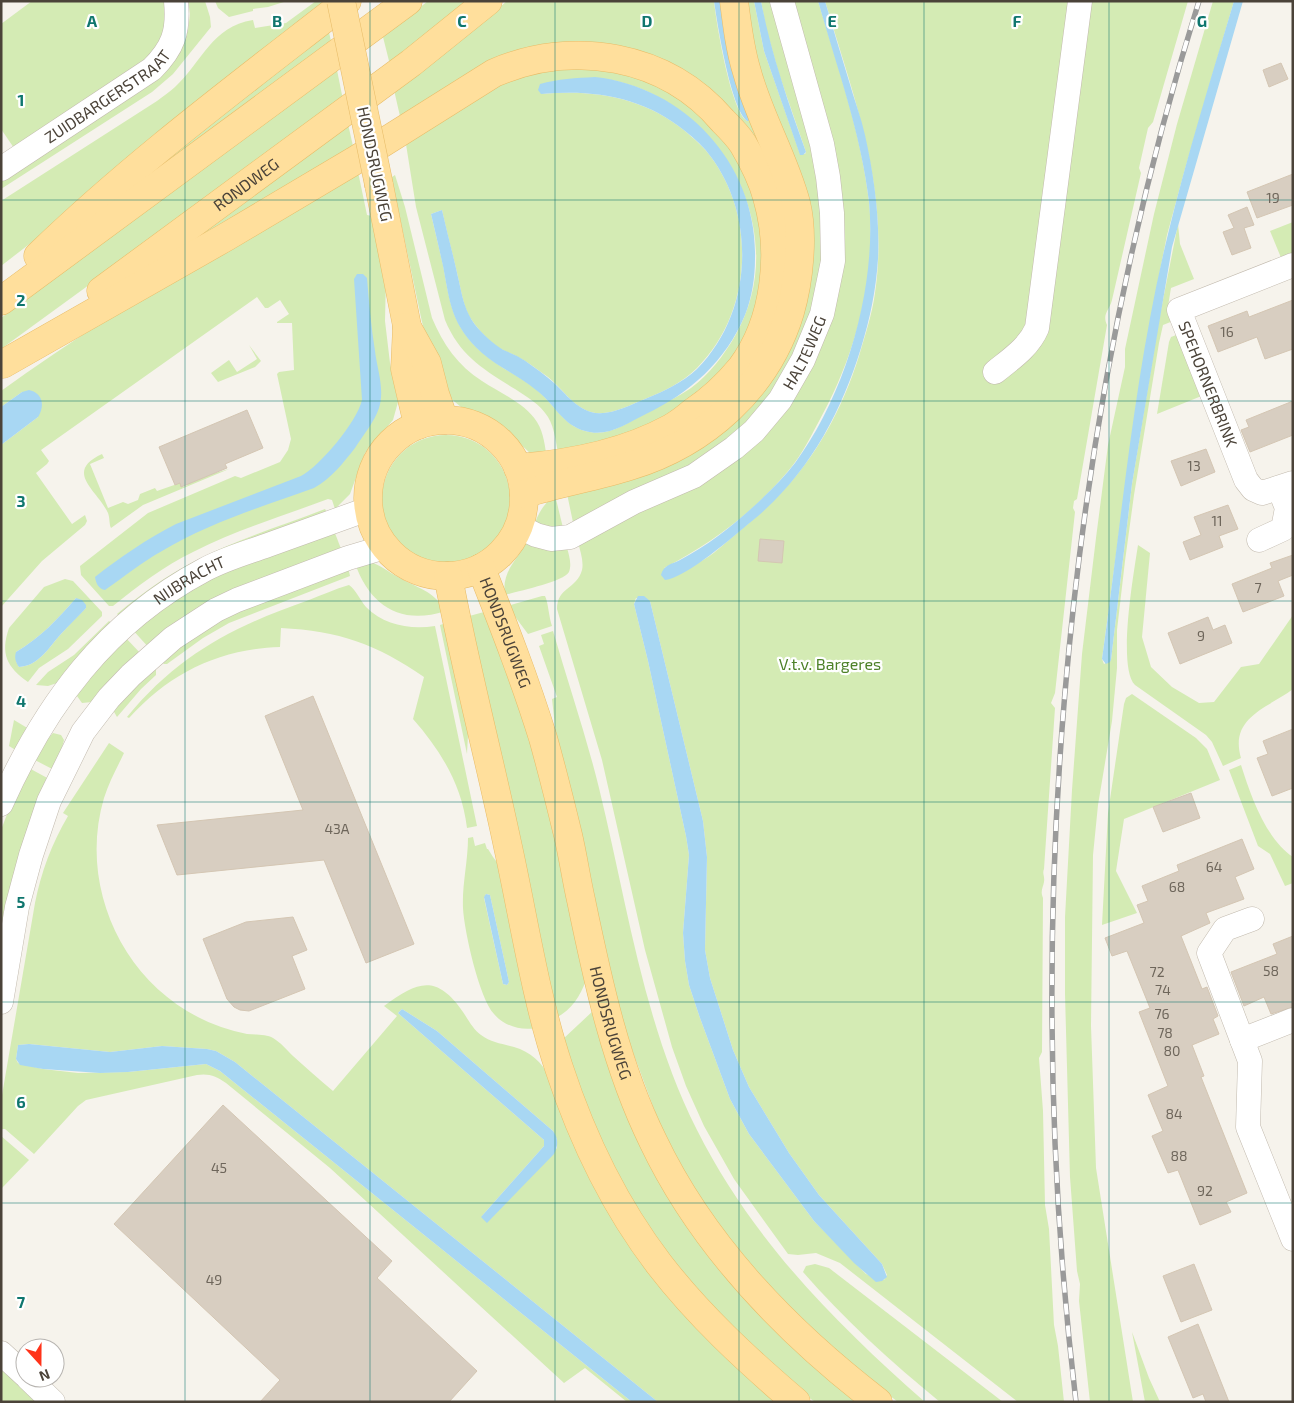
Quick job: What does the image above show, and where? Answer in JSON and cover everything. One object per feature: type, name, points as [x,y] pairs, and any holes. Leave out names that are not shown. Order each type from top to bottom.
[{"type":"main road","name":"HONDSRUGWEG","points":[[342,1],[407,326],[405,369],[418,425]]},
{"type":"main road","points":[[1,292],[68,228],[158,151],[347,1]]},
{"type":"main road","points":[[1,301],[408,1]]},
{"type":"main road","name":"RONDWEG","points":[[2,364],[411,63],[488,1]]},
{"type":"main road","points":[[521,481],[630,466],[658,456],[680,445],[711,426],[728,411],[762,373],[776,348],[795,293],[799,266],[797,206],[788,177],[746,72],[734,1]]},
{"type":"main road","points":[[2,364],[226,237],[354,161],[494,73],[512,65],[541,58],[572,54],[599,55],[622,60],[647,68],[685,86],[712,108],[742,143],[767,196],[774,225],[776,253],[773,285],[767,314],[756,343],[742,367],[723,389],[672,428],[622,448],[554,465],[521,481]]},
{"type":"main road","name":"HONDSRUGWEG","points":[[407,326],[427,363],[444,420]]},
{"type":"main road","points":[[444,420],[468,423],[489,433],[506,448],[521,481],[523,510],[510,543],[497,557],[481,568],[465,574],[448,576],[424,573],[402,564],[385,547],[374,529],[368,509],[368,488],[373,468],[384,449],[400,435],[418,425],[444,420]]},
{"type":"main road","name":"HONDSRUGWEG","points":[[481,568],[543,738],[568,837],[613,1036],[632,1092],[653,1142],[688,1204],[725,1255],[776,1313],[848,1378],[878,1402]]},
{"type":"main road","points":[[448,576],[508,846],[539,998],[558,1067],[587,1142],[623,1210],[659,1264],[739,1352],[796,1402]]},
{"type":"street","name":"ZUIDBARGERSTRAAT","points":[[1,169],[152,69],[162,59],[172,44],[176,30],[176,1]]},
{"type":"street","name":"HALTEWEG","points":[[518,526],[536,535],[551,539],[570,537],[634,502],[694,476],[734,448],[754,431],[780,400],[803,360],[824,305],[832,261],[832,213],[822,144],[782,1]]},
{"type":"street","points":[[995,372],[1024,348],[1037,328],[1080,1]]},
{"type":"street","name":"SPEHORNERBRINK","points":[[1259,540],[1283,529],[1287,508],[1286,486],[1262,493],[1253,488],[1246,480],[1179,310],[1293,265]]},
{"type":"street","name":"NIJBRACHT","points":[[1,804],[16,770],[51,712],[78,674],[122,626],[154,601],[204,570],[232,557],[368,509]]},
{"type":"street","points":[[1,1002],[17,906],[49,801],[83,732],[109,698],[150,657],[173,638],[216,610],[237,600],[348,558],[385,547]]},
{"type":"street","points":[[51,712],[83,732]]},
{"type":"street","points":[[1252,919],[1225,929],[1209,953],[1250,1061],[1248,1127],[1293,1239]]},
{"type":"street","points":[[1242,1040],[1293,1020]]},
{"type":"street","points":[[1,1353],[15,1366]]},
{"type":"street","points":[[38,1388],[53,1402]]},
{"type":"green space","points":[[32,1],[166,1],[167,27],[151,55],[14,148],[1,129],[1,24]]},
{"type":"green space","points":[[188,1],[205,1],[211,27],[173,74],[152,92],[1,189],[1,181],[93,122],[179,54],[188,30],[190,14]]},
{"type":"green space","points":[[215,1],[287,1],[229,17],[218,8]]},
{"type":"green space","points":[[316,1],[322,1],[324,11],[142,157],[1,266],[1,201],[169,92],[185,77],[217,37],[227,30],[253,20],[255,28],[286,23]]},
{"type":"green space","points":[[428,1],[472,1],[390,65],[383,37]]},
{"type":"green space","points":[[507,1],[714,1],[721,46],[730,84],[735,101],[741,114],[747,121],[747,110],[730,56],[726,34],[721,1],[728,1],[734,39],[743,76],[751,101],[784,182],[791,211],[794,244],[792,276],[785,308],[774,338],[758,366],[738,392],[715,415],[673,442],[627,460],[563,476],[562,470],[640,447],[676,431],[723,397],[743,375],[759,350],[775,307],[782,267],[781,227],[772,189],[756,153],[735,121],[707,93],[674,71],[636,56],[604,50],[572,49],[540,52],[509,60],[480,73],[402,125],[394,90],[471,32]]},
{"type":"green space","points":[[741,1],[754,1],[764,51],[800,154],[805,154],[806,152],[779,74],[766,28],[761,1],[775,1],[812,133],[826,243],[812,321],[771,398],[716,451],[574,527],[566,489],[770,371],[761,90]]},
{"type":"green space","name":"V.t.v. Bargeres","points":[[790,1],[818,1],[855,125],[869,202],[871,231],[870,260],[860,317],[853,344],[831,398],[806,444],[788,471],[757,504],[728,528],[664,568],[704,560],[756,516],[790,483],[815,450],[836,414],[852,376],[868,325],[875,293],[878,218],[873,181],[858,109],[825,1],[1076,1],[1027,351],[1085,1],[1188,1],[1153,122],[1148,128],[1139,168],[1141,173],[1112,300],[1106,315],[1107,325],[1077,499],[1074,501],[1073,508],[1075,512],[1055,693],[1051,703],[1055,708],[1042,891],[1042,1052],[1039,1058],[1043,1111],[1045,1205],[1049,1229],[1054,1325],[1064,1402],[1018,1402],[840,1263],[816,1253],[788,1254],[734,1179],[704,1126],[686,1086],[672,1047],[645,950],[602,760],[557,609],[560,596],[576,581],[582,570],[578,542],[737,453],[835,290]],"holes":[[[636,598],[650,601],[703,821],[707,857],[705,950],[710,978],[733,1050],[749,1087],[789,1153],[819,1195],[882,1264],[887,1275],[884,1280],[866,1274],[814,1221],[749,1134],[730,1099],[700,1018],[689,985],[685,961],[683,933],[689,855],[686,836],[634,604]]]},
{"type":"green space","points":[[1213,1],[1234,1],[1167,235],[1137,399],[1102,659],[1104,664],[1111,660],[1132,484],[1159,320],[1178,224],[1180,244],[1194,279],[1171,288],[1168,306],[1173,321],[1163,325],[1159,343],[1125,561],[1117,630],[1117,668],[1112,721],[1098,805],[1093,855],[1091,1026],[1096,1168],[1133,1402],[1090,1402],[1079,1301],[1080,1284],[1077,1271],[1070,1177],[1065,994],[1065,917],[1082,654],[1108,445],[1125,367],[1125,349],[1154,214],[1177,124]]},
{"type":"green space","points":[[327,24],[332,45],[156,174],[138,176]]},
{"type":"green space","points":[[579,62],[673,87],[747,163],[768,267],[745,347],[679,415],[559,458],[552,426],[545,412],[533,401],[483,368],[465,352],[451,332],[445,320],[416,207],[405,138],[486,86]],"holes":[[[606,79],[647,91],[683,113],[713,141],[736,176],[751,214],[756,255],[751,296],[731,343],[716,364],[698,383],[618,428],[594,433],[577,428],[571,424],[537,390],[490,359],[465,334],[454,314],[431,214],[442,210],[464,302],[469,316],[475,324],[496,346],[533,366],[553,381],[579,406],[591,412],[612,412],[673,386],[697,368],[715,346],[729,321],[738,293],[742,265],[741,237],[736,208],[726,182],[711,157],[699,143],[669,119],[653,110],[635,103],[599,95],[580,93],[541,94]]]},
{"type":"green space","points":[[337,70],[343,100],[1,349],[1,318]]},
{"type":"green space","points":[[348,124],[355,155],[196,248],[191,241]]},
{"type":"green space","points":[[357,167],[367,215],[372,216],[386,277],[385,321],[390,363],[398,402],[393,420],[365,453],[350,494],[335,509],[332,500],[328,499],[209,544],[162,570],[113,606],[109,606],[81,575],[80,566],[148,513],[235,476],[241,478],[280,462],[288,450],[291,439],[277,374],[294,370],[292,323],[277,323],[289,314],[280,300],[265,308],[257,297],[41,450],[49,461],[36,473],[72,524],[85,515],[87,521],[85,525],[42,561],[1,607],[1,445],[38,417],[22,392],[1,407],[1,391],[132,303]]},
{"type":"green space","points":[[395,175],[405,207],[432,318],[441,337],[452,354],[473,375],[512,399],[532,415],[541,431],[547,459],[531,454],[501,426],[461,407],[449,397],[434,369],[393,185],[392,177]]},
{"type":"green space","points":[[1293,222],[1293,256],[1282,260],[1270,231]]},
{"type":"green space","points":[[1179,334],[1204,395],[1157,414],[1169,342],[1171,337]]},
{"type":"green space","points":[[249,345],[261,361],[255,367],[218,382],[211,373],[229,360],[237,372],[257,359]]},
{"type":"green space","points":[[446,435],[470,440],[491,454],[505,475],[510,499],[505,523],[491,544],[470,558],[446,563],[422,558],[401,544],[387,523],[382,499],[387,475],[401,454],[422,440]]},
{"type":"green space","points":[[102,454],[104,458],[90,464],[108,508],[123,502],[128,504],[138,500],[140,494],[155,488],[157,491],[180,483],[182,487],[188,485],[186,480],[213,469],[215,473],[229,469],[143,505],[111,528],[108,513],[91,489],[84,475],[85,468],[91,461]]},
{"type":"green space","points":[[555,495],[564,532],[533,528],[541,510]]},
{"type":"green space","points":[[325,509],[328,514],[122,619],[117,614],[173,573],[193,562],[242,540]]},
{"type":"green space","points":[[333,528],[343,554],[150,649],[131,628],[184,589]]},
{"type":"green space","points":[[527,542],[567,548],[570,563],[569,572],[550,583],[505,595],[505,580]]},
{"type":"green space","points":[[1138,545],[1150,553],[1142,637],[1151,667],[1172,687],[1199,703],[1214,702],[1241,667],[1259,664],[1293,615],[1293,689],[1253,715],[1241,733],[1239,744],[1241,758],[1223,766],[1212,742],[1206,735],[1135,685],[1130,675],[1127,659],[1128,618]]},
{"type":"green space","points":[[370,562],[424,590],[441,604],[445,611],[414,616],[389,608],[378,601],[361,578],[355,563]]},
{"type":"green space","points":[[348,567],[350,576],[229,623],[203,638],[167,664],[164,664],[159,659],[221,616]]},
{"type":"green space","points":[[65,579],[73,581],[102,612],[102,616],[68,649],[39,668],[28,682],[15,671],[7,659],[6,637],[9,628],[44,587]],"holes":[[[76,598],[86,608],[38,660],[19,667],[16,661],[16,652],[48,628]]]},
{"type":"green space","points":[[349,585],[366,607],[389,622],[416,627],[435,626],[477,826],[467,828],[460,797],[449,769],[433,743],[413,719],[424,677],[390,656],[356,641],[321,632],[281,628],[280,647],[236,653],[216,658],[197,666],[161,688],[129,718],[127,717],[166,676],[209,645],[256,621]]},
{"type":"green space","points":[[542,596],[546,598],[552,626],[528,634],[507,606]]},
{"type":"green space","points":[[484,612],[523,715],[546,794],[586,980],[575,1002],[567,1011],[556,1018],[485,683],[469,652],[462,618]]},
{"type":"green space","points":[[109,621],[114,625],[60,682],[48,686],[36,685],[48,672],[74,655]]},
{"type":"green space","points":[[449,622],[469,715],[467,754],[440,625]]},
{"type":"green space","points":[[553,631],[594,768],[638,962],[650,1005],[678,1089],[697,1130],[719,1170],[769,1243],[827,1310],[925,1402],[898,1402],[858,1371],[794,1313],[753,1269],[700,1200],[661,1128],[615,998],[556,735],[552,699],[557,697],[539,646],[544,644],[541,635]]},
{"type":"green space","points":[[123,635],[142,655],[92,702],[82,703],[77,696],[78,692]]},
{"type":"green space","points":[[151,665],[156,670],[156,675],[117,717],[113,710]]},
{"type":"green space","points":[[1132,694],[1196,738],[1207,749],[1220,780],[1124,819],[1116,871],[1137,913],[1102,925],[1108,813],[1124,704],[1126,698]]},
{"type":"green space","points":[[14,720],[29,729],[19,752],[9,746]]},
{"type":"green space","points":[[53,733],[61,735],[64,740],[56,771],[31,758]]},
{"type":"green space","points":[[109,743],[124,753],[104,798],[98,829],[97,859],[101,890],[110,919],[123,946],[141,971],[162,993],[187,1011],[224,1028],[273,1038],[333,1091],[397,1016],[384,1006],[406,991],[426,985],[444,991],[481,1035],[531,1055],[539,1062],[551,1080],[567,1123],[778,1402],[658,1402],[235,1062],[216,1051],[162,1046],[110,1052],[29,1044],[18,1045],[16,1059],[18,1063],[43,1069],[78,1073],[128,1072],[206,1064],[220,1071],[632,1402],[627,1402],[585,1368],[564,1383],[330,1168],[226,1083],[216,1077],[205,1074],[197,1075],[86,1100],[78,1106],[34,1154],[5,1129],[1,1129],[1,1101],[35,903],[40,880],[48,858],[68,816],[63,813]],"holes":[[[402,1009],[437,1031],[553,1131],[557,1140],[557,1148],[481,1217],[544,1146],[544,1140],[398,1013]]]},
{"type":"green space","points":[[1241,765],[1260,816],[1274,839],[1293,857],[1293,883],[1285,886],[1270,854],[1258,846],[1229,770]]},
{"type":"green space","points":[[27,767],[51,780],[1,962],[1,830]]},
{"type":"green space","points":[[473,837],[475,846],[485,843],[487,849],[500,866],[536,1028],[519,1028],[503,1022],[488,1006],[483,994],[469,947],[463,908],[468,838]],"holes":[[[486,894],[490,895],[509,982],[507,985],[503,984],[484,898]]]},
{"type":"green space","points":[[594,1010],[640,1139],[857,1402],[816,1402],[800,1391],[717,1312],[693,1285],[650,1227],[630,1197],[596,1132],[562,1040]]},
{"type":"green space","points":[[1,1136],[29,1160],[1,1189]]},
{"type":"green space","points":[[815,1264],[829,1268],[1003,1402],[940,1402],[868,1340],[803,1272],[806,1266]]},
{"type":"green space","points":[[1132,1332],[1149,1378],[1160,1402],[1145,1402]]},
{"type":"green space","points":[[1,1363],[15,1376],[15,1388],[29,1388],[44,1402],[2,1402]]},
{"type":"water","points":[[714,1],[721,1],[749,121],[741,114],[730,84]]},
{"type":"water","points":[[754,1],[761,1],[786,96],[806,152],[803,155],[800,155],[764,51]]},
{"type":"water","points":[[818,1],[825,1],[863,128],[874,181],[878,228],[878,259],[874,293],[867,326],[853,373],[832,421],[805,464],[789,485],[752,521],[710,555],[685,572],[665,580],[661,575],[666,567],[700,549],[727,529],[770,491],[795,463],[829,405],[843,373],[863,304],[870,235],[869,202],[854,126]]},
{"type":"water","points":[[1234,1],[1243,1],[1172,247],[1132,484],[1111,660],[1106,664],[1102,659],[1137,392],[1156,286],[1183,176]]},
{"type":"water","points":[[595,77],[628,84],[659,97],[686,114],[710,137],[730,163],[744,193],[753,225],[755,259],[750,302],[737,332],[717,361],[692,386],[662,406],[624,425],[602,433],[585,431],[570,424],[542,395],[488,358],[464,333],[450,302],[431,214],[442,210],[464,301],[474,324],[501,349],[533,366],[578,406],[591,412],[612,412],[666,390],[697,369],[715,347],[729,321],[738,294],[742,266],[741,237],[736,209],[726,182],[711,157],[702,146],[669,119],[653,110],[618,98],[580,93],[541,94],[538,90],[540,84],[547,82]]},
{"type":"water","points":[[357,274],[363,274],[367,278],[381,401],[374,419],[346,459],[331,475],[314,488],[198,532],[155,555],[105,590],[99,587],[95,577],[144,542],[176,524],[301,476],[318,463],[337,442],[353,420],[362,400],[354,279]]},
{"type":"water","points":[[29,390],[37,394],[41,400],[42,409],[38,417],[1,445],[1,407],[22,392]]},
{"type":"water","points":[[638,596],[644,596],[650,601],[703,821],[707,857],[705,950],[710,978],[733,1050],[749,1087],[789,1153],[819,1195],[882,1264],[887,1277],[882,1281],[876,1282],[854,1263],[814,1221],[749,1134],[730,1099],[700,1018],[689,985],[683,933],[689,855],[634,604]]},
{"type":"water","points":[[76,598],[82,600],[86,608],[38,660],[19,667],[15,656],[16,652],[48,628]]},
{"type":"water","points":[[486,894],[490,895],[509,982],[507,985],[503,984],[484,897]]},
{"type":"water","points":[[402,1009],[437,1031],[553,1131],[556,1137],[557,1145],[554,1154],[487,1223],[481,1217],[544,1146],[544,1140],[399,1014]]},
{"type":"water","points":[[29,1044],[110,1052],[162,1046],[216,1051],[235,1062],[658,1402],[632,1402],[220,1071],[206,1064],[100,1073],[43,1069],[20,1065],[16,1059],[18,1045]]},
{"type":"building","points":[[1281,63],[1288,79],[1269,87],[1263,70]]},
{"type":"building","points":[[1293,174],[1293,205],[1257,218],[1247,192]]},
{"type":"building","points":[[1247,207],[1254,225],[1244,228],[1251,248],[1232,255],[1223,232],[1234,228],[1228,215]]},
{"type":"building","points":[[1293,300],[1293,349],[1265,359],[1257,337],[1218,352],[1208,326],[1247,311],[1249,317]]},
{"type":"building","points":[[1293,401],[1293,435],[1250,452],[1241,430],[1249,427],[1246,420]]},
{"type":"building","points":[[247,410],[263,448],[225,464],[227,468],[181,487],[180,483],[175,485],[159,447]]},
{"type":"building","points":[[1206,449],[1215,472],[1181,486],[1171,461]]},
{"type":"building","points":[[1228,505],[1238,529],[1219,536],[1223,547],[1190,560],[1183,542],[1201,535],[1194,517]]},
{"type":"building","points":[[760,539],[784,541],[782,563],[758,561]]},
{"type":"building","points":[[1293,555],[1293,575],[1278,581],[1284,596],[1243,612],[1232,584],[1272,568],[1270,563]]},
{"type":"building","points":[[1208,617],[1213,630],[1225,625],[1232,643],[1180,664],[1168,633]]},
{"type":"building","points":[[313,696],[414,944],[366,963],[324,860],[177,875],[157,825],[303,810],[265,716]]},
{"type":"building","points":[[1293,729],[1293,788],[1272,796],[1257,758],[1268,754],[1263,741]]},
{"type":"building","points":[[1191,793],[1200,818],[1163,832],[1153,807]]},
{"type":"building","points":[[1242,839],[1254,869],[1235,877],[1244,899],[1206,913],[1210,923],[1181,936],[1202,989],[1207,987],[1218,1016],[1213,1019],[1219,1034],[1192,1045],[1204,1076],[1201,1077],[1247,1193],[1226,1202],[1231,1212],[1200,1225],[1178,1170],[1168,1173],[1152,1136],[1163,1131],[1148,1095],[1168,1086],[1139,1012],[1150,1008],[1127,951],[1112,956],[1105,938],[1144,923],[1137,905],[1148,901],[1142,886],[1179,871],[1177,865]]},
{"type":"building","points":[[293,917],[307,950],[292,956],[305,989],[249,1011],[234,1007],[227,999],[203,939],[246,922]]},
{"type":"building","points":[[1293,936],[1293,1007],[1271,1014],[1264,997],[1244,1006],[1231,972],[1277,954],[1273,944]]},
{"type":"building","points":[[223,1105],[392,1261],[377,1278],[477,1371],[449,1402],[260,1402],[280,1380],[114,1224]]},
{"type":"building","points":[[1194,1264],[1212,1310],[1181,1322],[1163,1276]]},
{"type":"building","points":[[1198,1324],[1229,1402],[1206,1402],[1203,1394],[1193,1398],[1168,1337]]},
{"type":"railway","points":[[1076,1402],[1060,1228],[1052,1051],[1054,873],[1065,695],[1084,518],[1113,342],[1152,170],[1199,1]]}]
